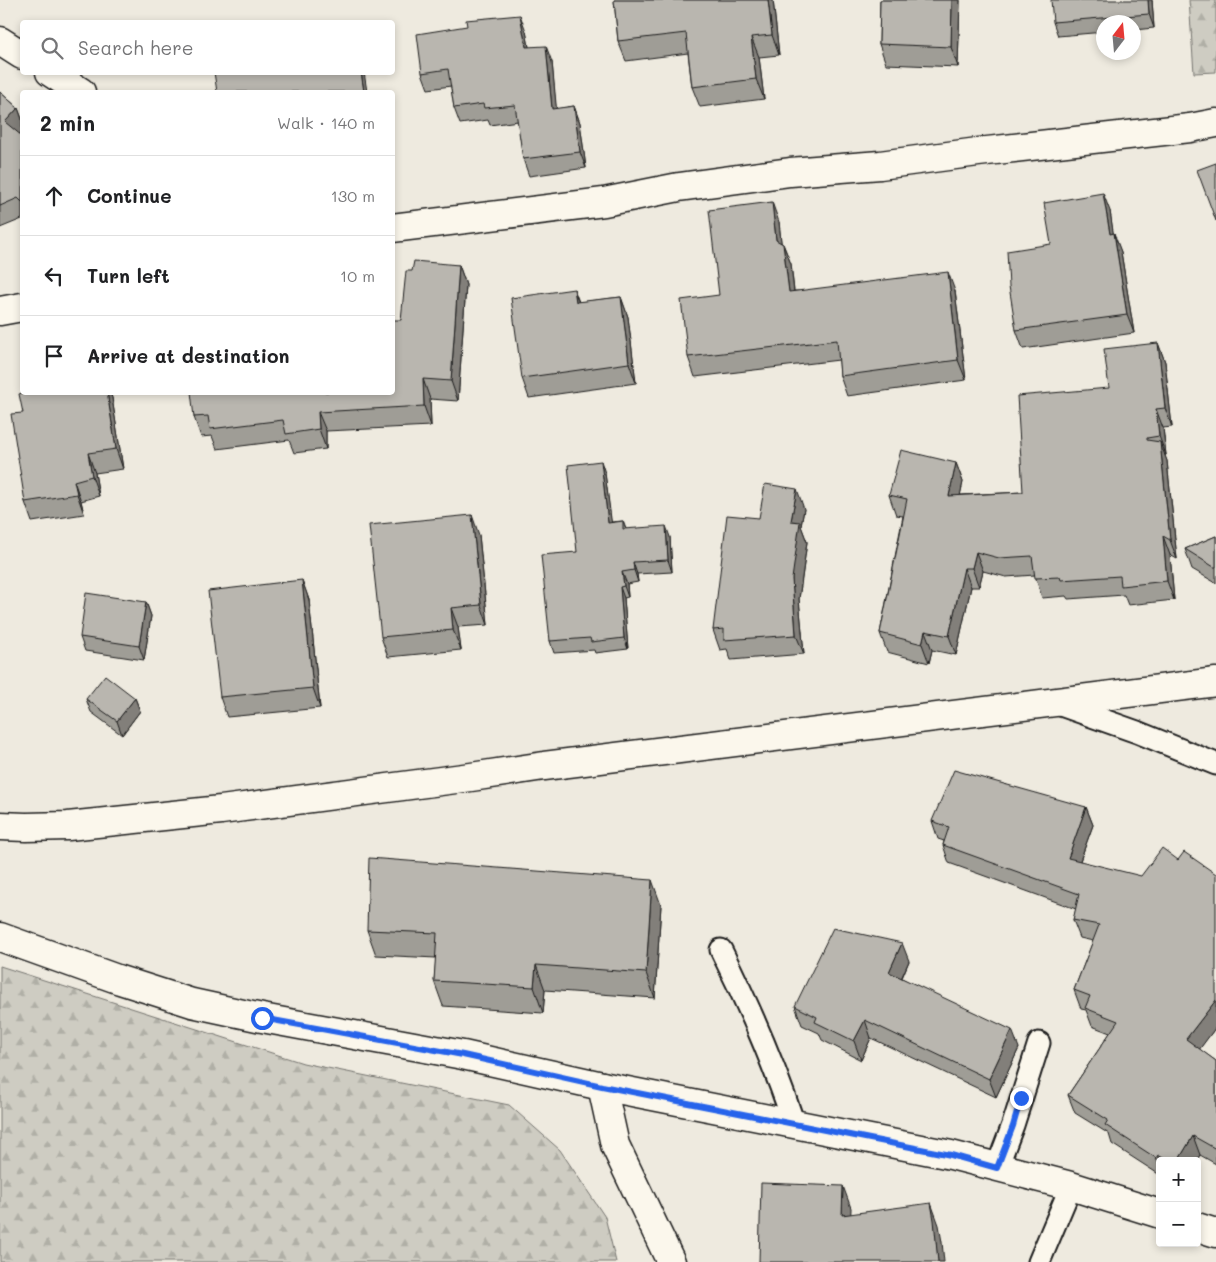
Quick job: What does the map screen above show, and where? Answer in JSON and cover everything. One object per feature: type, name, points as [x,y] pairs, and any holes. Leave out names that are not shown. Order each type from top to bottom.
[{"type":"street","points":[[0,40],[20,54]]},
{"type":"street","points":[[55,75],[78,90]]},
{"type":"street","points":[[395,228],[604,202],[679,187],[790,172],[880,164],[1190,128],[1216,123]]},
{"type":"street","points":[[0,311],[20,307]]},
{"type":"street","points":[[0,826],[68,826],[221,810],[544,766],[1216,682]]},
{"type":"street","points":[[0,937],[120,980],[192,1003],[290,1024],[463,1055],[602,1086],[951,1155],[1071,1186],[1156,1213]]},
{"type":"street","points":[[602,1086],[615,1146],[671,1262]]},
{"type":"street","points":[[1201,1228],[1216,1234]]},
{"type":"lane","points":[[1054,703],[1137,732],[1216,764]]},
{"type":"lane","points":[[721,950],[743,994],[775,1069],[794,1124]]},
{"type":"lane","points":[[997,1168],[1013,1126],[1039,1043]]},
{"type":"lane","points":[[1039,1262],[1071,1186]]},
{"type":"green space","points":[[1189,0],[1216,0],[1216,72],[1194,73]]},
{"type":"green space","points":[[0,966],[303,1063],[509,1105],[560,1150],[605,1217],[616,1262],[0,1262]]},
{"type":"building","points":[[614,0],[768,0],[772,35],[751,37],[756,79],[692,87],[686,33],[618,41]]},
{"type":"building","points":[[880,0],[952,0],[951,47],[879,44]]},
{"type":"building","points":[[1051,0],[1148,0],[1149,14],[1096,15],[1096,18],[1053,22]]},
{"type":"building","points":[[520,15],[526,47],[546,46],[552,109],[574,106],[580,152],[523,159],[515,105],[484,108],[483,104],[454,108],[448,69],[422,73],[417,34],[467,26],[466,20]]},
{"type":"building","points":[[214,75],[361,75],[364,90],[217,90]]},
{"type":"building","points":[[0,92],[18,108],[5,122],[20,134],[20,200],[18,198],[0,206]]},
{"type":"building","points":[[1216,163],[1216,221],[1197,170]]},
{"type":"building","points":[[1103,193],[1110,234],[1114,233],[1127,315],[1016,330],[1009,286],[1007,251],[1051,244],[1044,203]]},
{"type":"building","points":[[772,202],[776,240],[783,244],[789,292],[948,272],[958,360],[840,376],[837,340],[688,357],[681,300],[719,295],[709,210]]},
{"type":"building","points":[[414,261],[459,265],[451,381],[423,379],[424,406],[318,412],[319,429],[286,434],[283,420],[210,429],[208,416],[194,417],[191,395],[395,395],[395,320],[401,320],[406,271],[412,271]]},
{"type":"building","points":[[574,289],[576,302],[621,297],[629,363],[522,378],[511,298]]},
{"type":"building","points":[[1158,343],[1165,408],[1156,409],[1159,436],[1147,438],[1147,440],[1160,442],[1170,540],[1163,536],[1167,581],[1121,586],[1120,576],[1061,580],[1060,577],[1035,578],[1032,556],[999,558],[976,552],[972,568],[964,568],[949,636],[925,631],[922,644],[880,633],[907,499],[889,495],[901,450],[956,463],[949,496],[1023,492],[1017,396],[1109,388],[1104,349]]},
{"type":"building","points":[[19,394],[107,395],[116,449],[88,453],[92,476],[74,481],[77,494],[25,502],[11,414],[23,413]]},
{"type":"building","points":[[601,461],[608,523],[623,521],[623,529],[666,526],[668,560],[633,562],[634,570],[622,572],[624,586],[620,587],[624,638],[591,642],[590,638],[550,641],[541,555],[577,552],[568,465]]},
{"type":"building","points":[[765,484],[797,489],[791,521],[800,522],[792,579],[796,635],[724,640],[724,629],[713,630],[727,515],[759,518]]},
{"type":"building","points":[[472,515],[481,605],[451,608],[453,630],[381,637],[369,525]]},
{"type":"building","points":[[1216,536],[1216,567],[1185,549]]},
{"type":"building","points":[[302,580],[313,688],[220,697],[208,591]]},
{"type":"building","points":[[86,593],[146,602],[139,646],[80,637]]},
{"type":"building","points":[[105,675],[135,698],[117,721],[86,699]]},
{"type":"building","points":[[954,770],[1086,807],[1068,858],[1141,876],[1162,848],[1178,860],[1184,852],[1216,874],[1216,1000],[1186,1039],[1216,1061],[1216,1149],[1193,1136],[1180,1157],[1161,1157],[1158,1155],[1156,1158],[1105,1125],[1108,1120],[1068,1095],[1118,1021],[1085,1008],[1090,996],[1074,990],[1099,925],[1073,920],[1079,894],[943,845],[949,827],[932,821]]},
{"type":"building","points":[[369,858],[652,880],[646,973],[536,965],[534,987],[434,981],[437,933],[367,930]]},
{"type":"building","points":[[833,928],[902,943],[889,972],[1012,1030],[989,1079],[865,1020],[854,1041],[815,1022],[817,1017],[795,1006]]},
{"type":"building","points":[[761,1183],[843,1186],[842,1215],[931,1203],[938,1262],[759,1262]]},
{"type":"route","points":[[262,1018],[463,1055],[602,1086],[951,1155],[997,1168],[1013,1126],[1021,1098]]}]
